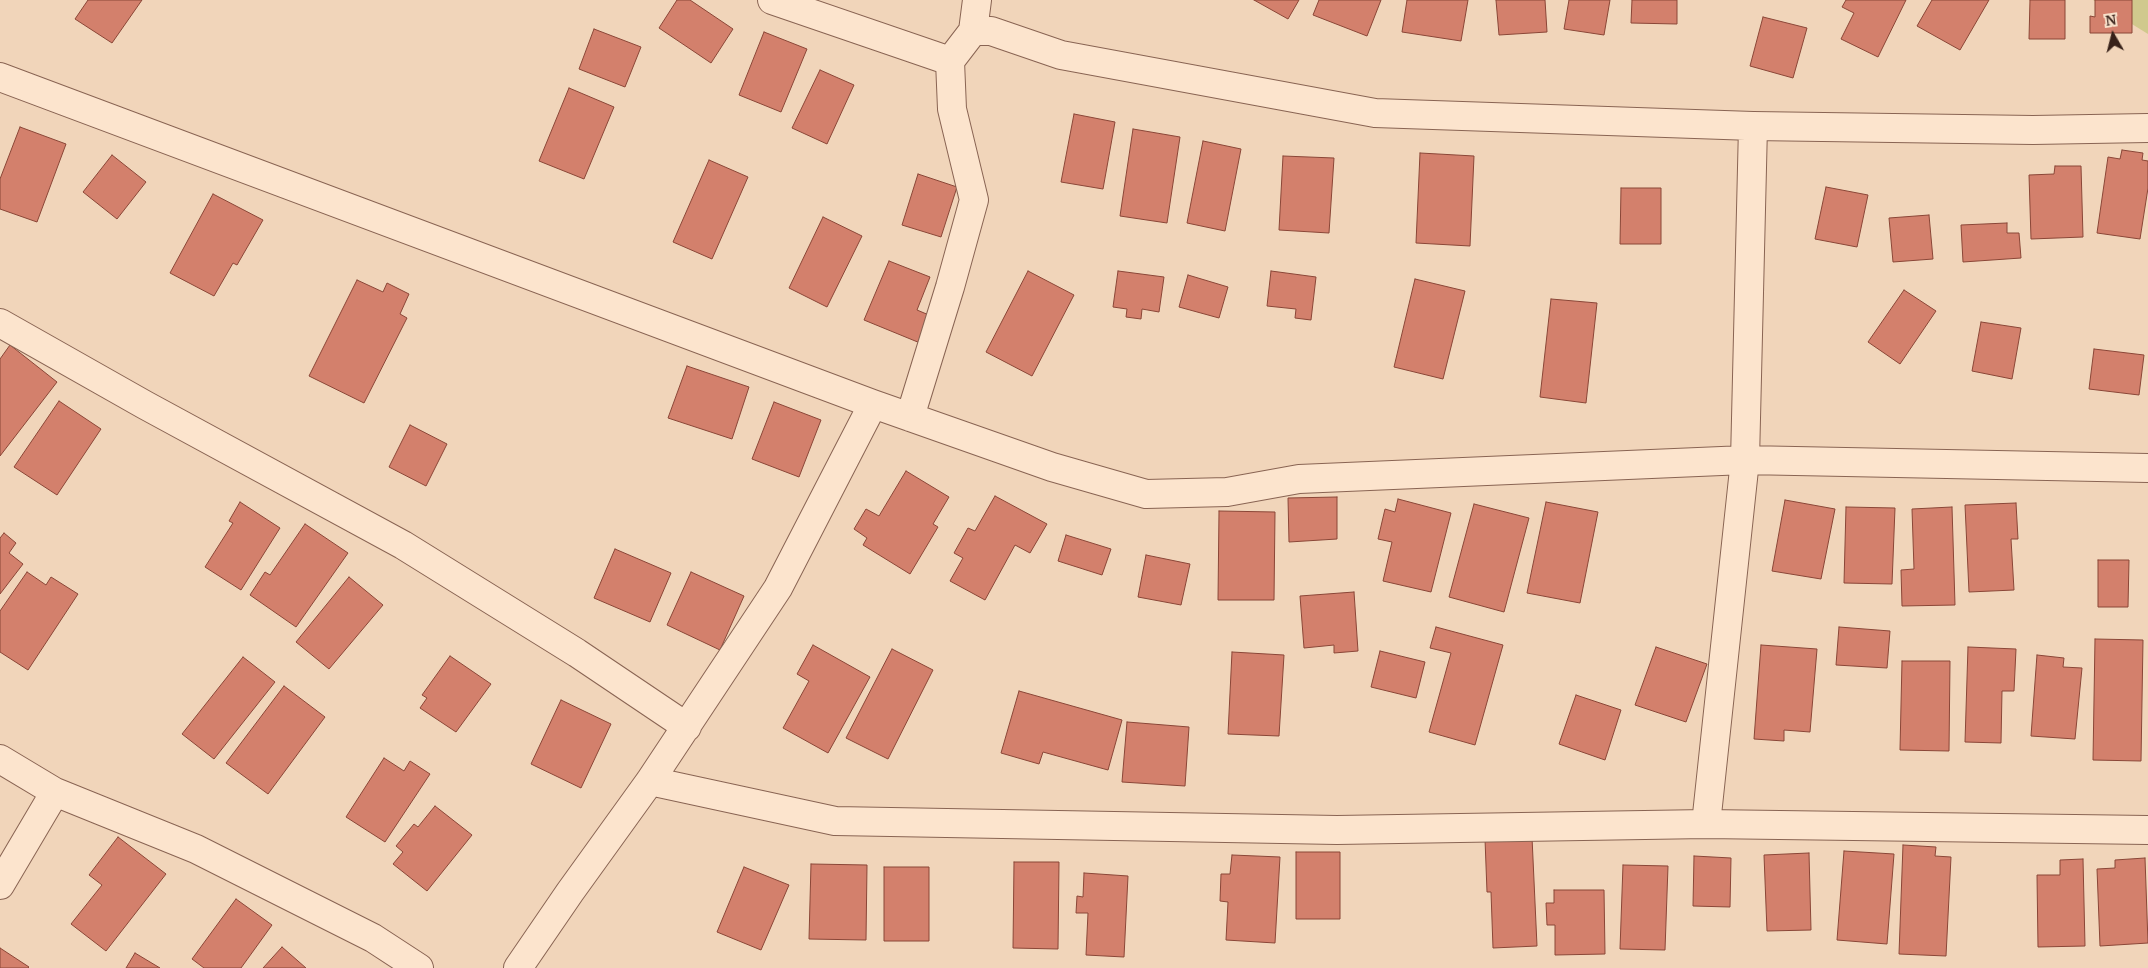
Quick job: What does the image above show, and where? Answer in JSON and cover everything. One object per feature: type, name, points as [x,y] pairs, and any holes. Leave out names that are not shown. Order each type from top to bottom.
[{"type":"street","points":[[772,0],[950,62]]},
{"type":"street","points":[[910,417],[950,287],[974,200],[952,109],[950,62],[973,31],[977,0]]},
{"type":"street","points":[[973,31],[991,30],[1061,55],[1374,113],[1753,126],[2032,130],[2148,128]]},
{"type":"street","points":[[0,77],[873,404],[1052,467],[1146,494],[1227,492],[1299,479],[1745,460],[2148,468]]},
{"type":"street","points":[[1706,824],[1745,460],[1753,126]]},
{"type":"street","points":[[0,323],[145,405],[403,545],[577,653],[687,727]]},
{"type":"street","points":[[518,968],[687,727],[778,588],[873,404]]},
{"type":"street","points":[[0,759],[56,792],[196,849],[373,938],[419,968]]},
{"type":"street","points":[[650,781],[836,821],[1337,830],[1706,824],[2148,830]]},
{"type":"street","points":[[0,884],[56,792]]},
{"type":"shaded area","points":[[2093,0],[2148,0],[2148,34]]},
{"type":"building","points":[[88,0],[142,0],[112,43],[75,19]]},
{"type":"building","points":[[677,0],[690,0],[733,29],[711,63],[659,28]]},
{"type":"building","points":[[1254,0],[1299,0],[1288,19]]},
{"type":"building","points":[[1319,0],[1381,0],[1367,36],[1313,15]]},
{"type":"building","points":[[1407,0],[1468,0],[1461,41],[1402,32]]},
{"type":"building","points":[[1496,0],[1545,0],[1547,32],[1499,35]]},
{"type":"building","points":[[1569,0],[1610,0],[1604,35],[1564,29]]},
{"type":"building","points":[[1632,0],[1677,0],[1677,24],[1631,23]]},
{"type":"building","points":[[1846,0],[1906,0],[1878,57],[1841,39],[1854,13],[1842,7]]},
{"type":"building","points":[[1932,0],[1989,0],[1960,50],[1917,26]]},
{"type":"building","points":[[2030,0],[2065,0],[2065,39],[2029,39]]},
{"type":"building","points":[[2095,0],[2132,0],[2132,33],[2090,33],[2090,16],[2095,17]]},
{"type":"building","points":[[1763,17],[1807,28],[1793,78],[1750,66]]},
{"type":"building","points":[[594,29],[641,47],[625,87],[579,69]]},
{"type":"building","points":[[764,32],[807,49],[781,112],[739,95]]},
{"type":"building","points":[[820,70],[854,85],[827,144],[792,128]]},
{"type":"building","points":[[569,88],[614,107],[584,179],[539,161]]},
{"type":"building","points":[[1074,114],[1115,122],[1103,189],[1061,182]]},
{"type":"building","points":[[20,127],[66,144],[37,222],[0,209],[0,179]]},
{"type":"building","points":[[1133,129],[1180,137],[1167,223],[1120,216]]},
{"type":"building","points":[[1203,141],[1241,149],[1225,231],[1187,223]]},
{"type":"building","points":[[2122,150],[2143,153],[2142,160],[2148,161],[2148,188],[2140,239],[2097,233],[2108,157],[2120,159]]},
{"type":"building","points":[[1420,153],[1474,156],[1470,246],[1416,243]]},
{"type":"building","points":[[112,155],[146,182],[117,219],[83,192]]},
{"type":"building","points":[[1283,156],[1334,158],[1329,233],[1279,230]]},
{"type":"building","points":[[709,160],[748,177],[712,259],[673,242]]},
{"type":"building","points":[[2055,166],[2081,166],[2083,237],[2031,239],[2029,175],[2054,174]]},
{"type":"building","points":[[918,174],[957,187],[941,237],[902,225]]},
{"type":"building","points":[[1826,187],[1868,195],[1857,247],[1815,239]]},
{"type":"building","points":[[1621,188],[1661,188],[1661,244],[1620,244]]},
{"type":"building","points":[[213,194],[263,220],[237,265],[233,263],[214,296],[170,273]]},
{"type":"building","points":[[1929,215],[1933,259],[1893,262],[1889,218]]},
{"type":"building","points":[[823,217],[862,236],[827,307],[789,288]]},
{"type":"building","points":[[2007,223],[2007,233],[2019,233],[2021,258],[1963,262],[1961,225]]},
{"type":"building","points":[[889,261],[930,277],[917,310],[936,318],[925,345],[864,320]]},
{"type":"building","points":[[1028,271],[1074,295],[1032,376],[986,352]]},
{"type":"building","points":[[1118,271],[1164,277],[1159,312],[1142,309],[1141,319],[1126,317],[1127,309],[1113,307]]},
{"type":"building","points":[[1271,271],[1316,277],[1311,320],[1295,318],[1296,309],[1267,306]]},
{"type":"building","points":[[1188,275],[1228,287],[1219,318],[1179,307]]},
{"type":"building","points":[[1415,279],[1465,291],[1443,379],[1394,367]]},
{"type":"building","points":[[357,280],[383,292],[387,283],[409,294],[400,314],[407,318],[364,403],[309,376]]},
{"type":"building","points":[[1904,290],[1936,311],[1900,364],[1868,342]]},
{"type":"building","points":[[1551,299],[1597,303],[1586,403],[1540,397]]},
{"type":"building","points":[[1981,322],[2021,328],[2012,379],[1972,371]]},
{"type":"building","points":[[10,345],[57,382],[0,456],[0,359]]},
{"type":"building","points":[[2094,349],[2144,355],[2139,395],[2089,389]]},
{"type":"building","points":[[687,366],[749,387],[732,439],[668,418]]},
{"type":"building","points":[[59,401],[101,429],[57,495],[14,467]]},
{"type":"building","points":[[774,402],[821,420],[799,477],[752,459]]},
{"type":"building","points":[[410,425],[447,444],[426,486],[389,467]]},
{"type":"building","points":[[906,471],[949,497],[933,524],[938,527],[910,574],[863,545],[867,538],[854,529],[866,509],[879,516]]},
{"type":"building","points":[[995,496],[1047,524],[1030,553],[1015,545],[985,600],[950,581],[963,558],[954,553],[968,528],[975,531]]},
{"type":"building","points":[[1337,497],[1337,539],[1289,542],[1288,498]]},
{"type":"building","points":[[1398,499],[1451,513],[1431,592],[1383,581],[1392,542],[1378,539],[1385,509],[1395,512]]},
{"type":"building","points":[[1785,500],[1835,509],[1821,579],[1772,571]]},
{"type":"building","points":[[240,502],[280,528],[241,590],[205,567],[233,523],[229,521]]},
{"type":"building","points":[[1546,502],[1598,512],[1580,603],[1527,593]]},
{"type":"building","points":[[2016,503],[2018,539],[2011,539],[2014,590],[1969,592],[1965,505]]},
{"type":"building","points":[[1474,504],[1529,518],[1504,612],[1449,597]]},
{"type":"building","points":[[1846,507],[1895,508],[1892,584],[1844,583]]},
{"type":"building","points":[[1952,507],[1955,605],[1902,606],[1901,570],[1914,569],[1912,509]]},
{"type":"building","points":[[1219,511],[1275,512],[1274,600],[1218,600]]},
{"type":"building","points":[[305,524],[348,553],[296,627],[250,595],[265,572],[270,575]]},
{"type":"building","points":[[4,533],[16,543],[9,553],[23,564],[0,594],[0,538]]},
{"type":"building","points":[[1066,535],[1111,549],[1102,575],[1058,561]]},
{"type":"building","points":[[615,549],[671,573],[650,622],[594,598]]},
{"type":"building","points":[[1146,555],[1190,564],[1181,605],[1138,597]]},
{"type":"building","points":[[2098,560],[2129,560],[2128,607],[2098,607]]},
{"type":"building","points":[[27,572],[46,585],[51,577],[78,594],[28,670],[0,652],[0,611]]},
{"type":"building","points":[[691,572],[744,596],[720,650],[667,625]]},
{"type":"building","points":[[349,577],[383,605],[329,669],[296,642]]},
{"type":"building","points":[[1354,592],[1358,651],[1334,653],[1334,645],[1304,648],[1300,596]]},
{"type":"building","points":[[1436,627],[1503,645],[1475,745],[1429,732],[1451,653],[1430,648]]},
{"type":"building","points":[[1839,627],[1890,631],[1887,668],[1836,665]]},
{"type":"building","points":[[2095,639],[2143,640],[2141,761],[2093,760]]},
{"type":"building","points":[[813,645],[870,677],[828,753],[783,728],[809,681],[797,674]]},
{"type":"building","points":[[1761,645],[1817,649],[1810,732],[1784,730],[1784,741],[1754,739]]},
{"type":"building","points":[[1656,647],[1707,664],[1686,722],[1635,705]]},
{"type":"building","points":[[1968,647],[2016,649],[2014,691],[2002,691],[2001,743],[1965,742]]},
{"type":"building","points":[[892,649],[933,670],[888,759],[846,738]]},
{"type":"building","points":[[1380,651],[1425,662],[1416,698],[1371,687]]},
{"type":"building","points":[[1232,652],[1284,655],[1279,736],[1228,734]]},
{"type":"building","points":[[2037,655],[2064,658],[2063,667],[2082,668],[2075,739],[2031,736]]},
{"type":"building","points":[[450,656],[491,684],[456,732],[420,708],[427,698],[422,695]]},
{"type":"building","points":[[243,657],[275,682],[214,759],[182,734]]},
{"type":"building","points":[[1902,661],[1950,661],[1949,751],[1900,750]]},
{"type":"building","points":[[284,686],[325,717],[268,794],[226,763]]},
{"type":"building","points":[[1019,691],[1122,720],[1108,770],[1043,752],[1039,764],[1001,753]]},
{"type":"building","points":[[1576,695],[1621,710],[1605,760],[1559,744]]},
{"type":"building","points":[[561,700],[611,724],[581,788],[531,764]]},
{"type":"building","points":[[1127,722],[1189,727],[1185,786],[1122,782]]},
{"type":"building","points":[[384,758],[404,771],[410,761],[430,774],[385,842],[346,817]]},
{"type":"building","points":[[435,806],[472,835],[427,891],[393,864],[403,852],[396,846],[414,824],[418,827]]},
{"type":"building","points":[[118,837],[166,874],[106,951],[71,924],[102,885],[89,875]]},
{"type":"building","points":[[1532,837],[1537,946],[1493,948],[1491,892],[1487,892],[1485,839]]},
{"type":"building","points":[[1903,845],[1936,847],[1935,856],[1951,857],[1946,956],[1899,954]]},
{"type":"building","points":[[1844,851],[1894,854],[1887,944],[1837,940]]},
{"type":"building","points":[[1296,852],[1340,852],[1340,919],[1296,919]]},
{"type":"building","points":[[1809,853],[1811,930],[1767,931],[1764,855]]},
{"type":"building","points":[[1232,855],[1280,857],[1275,943],[1226,940],[1228,902],[1220,901],[1221,874],[1230,874]]},
{"type":"building","points":[[1694,856],[1731,858],[1730,907],[1693,906]]},
{"type":"building","points":[[2145,858],[2148,943],[2100,946],[2097,869],[2115,868],[2115,860]]},
{"type":"building","points":[[2083,859],[2085,946],[2038,947],[2037,875],[2060,875],[2060,860]]},
{"type":"building","points":[[1014,862],[1059,862],[1058,949],[1013,948]]},
{"type":"building","points":[[811,864],[867,865],[866,940],[809,939]]},
{"type":"building","points":[[1623,865],[1668,866],[1665,950],[1620,949]]},
{"type":"building","points":[[744,867],[789,885],[761,950],[717,932]]},
{"type":"building","points":[[884,867],[929,867],[929,941],[884,941]]},
{"type":"building","points":[[1084,873],[1128,876],[1124,957],[1086,955],[1088,913],[1076,913],[1077,896],[1083,897]]},
{"type":"building","points":[[1554,890],[1604,890],[1605,954],[1555,955],[1555,925],[1547,925],[1546,903],[1554,903]]},
{"type":"building","points":[[236,899],[272,925],[241,968],[204,968],[192,959]]},
{"type":"building","points":[[282,947],[306,968],[263,968]]},
{"type":"building","points":[[0,948],[29,967],[0,968]]},
{"type":"building","points":[[135,953],[160,968],[126,968]]}]
